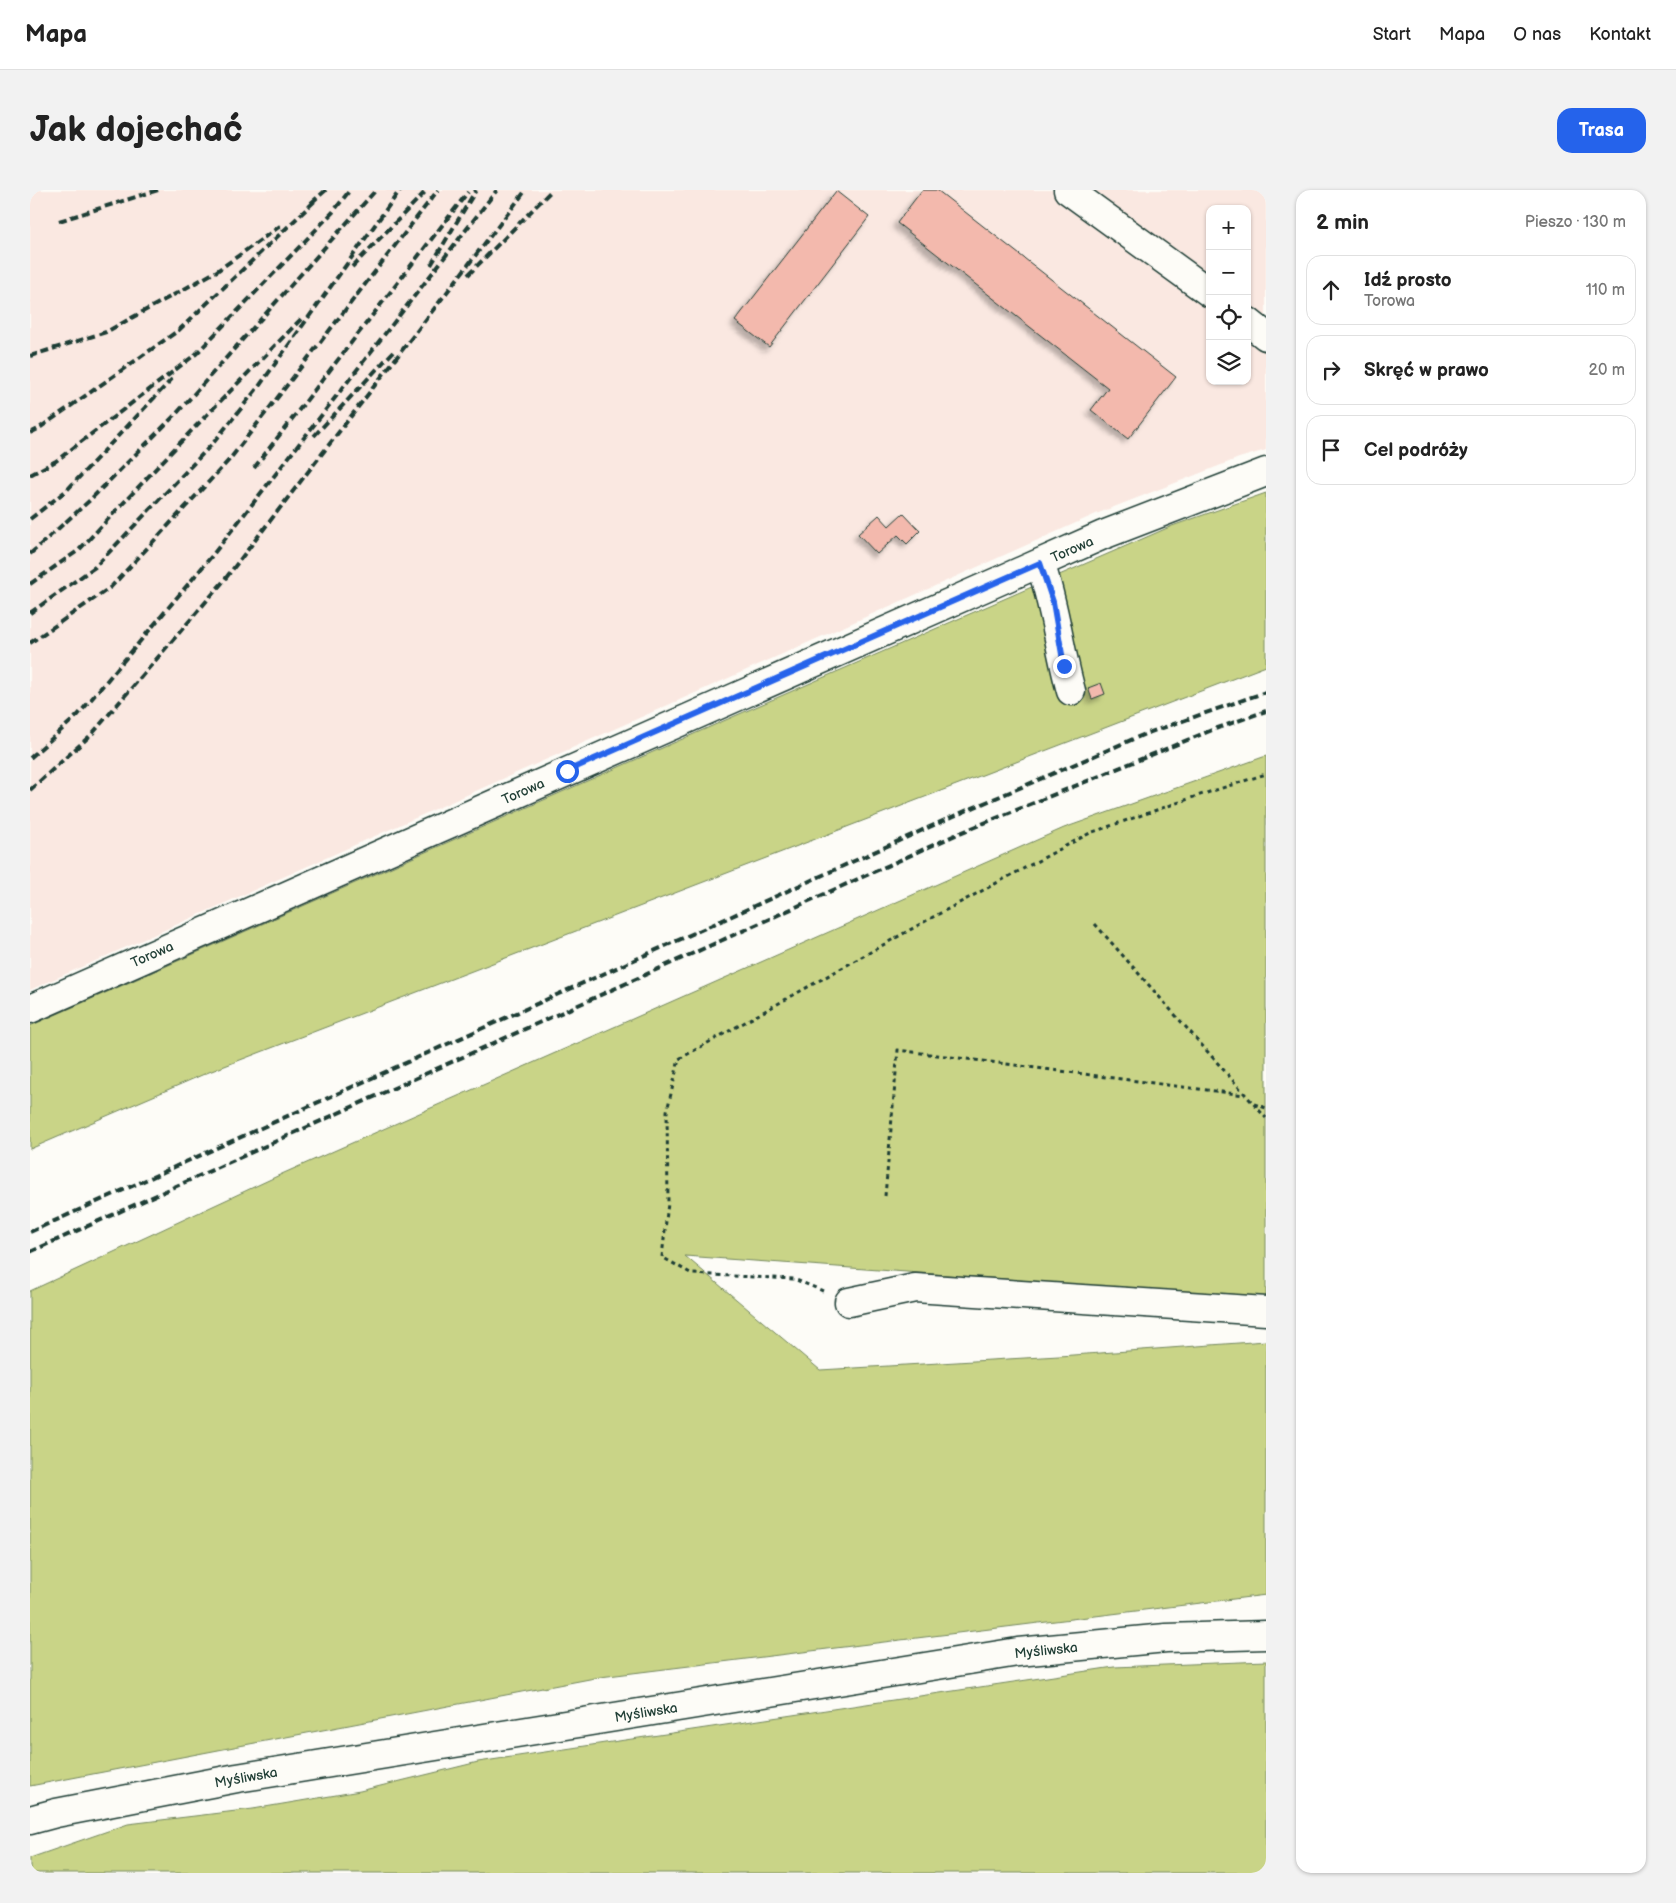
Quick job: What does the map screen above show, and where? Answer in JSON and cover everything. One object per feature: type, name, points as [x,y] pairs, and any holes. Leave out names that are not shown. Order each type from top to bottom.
[{"type":"street","points":[[1068,190],[1206,290]]},
{"type":"street","points":[[1251,323],[1266,336]]},
{"type":"street","name":"Torowa","points":[[30,1009],[1103,535],[1266,472]]},
{"type":"street","points":[[1040,563],[1053,602],[1064,666],[1071,691]]},
{"type":"street","points":[[849,1302],[915,1288],[1266,1311]]},
{"type":"street","name":"Myśliwska","points":[[30,1820],[56,1813],[237,1778],[1018,1652],[1166,1638],[1266,1635]]},
{"type":"path","points":[[849,1302],[794,1279],[692,1274],[662,1257],[668,1203],[667,1111],[679,1059],[933,917],[1090,833],[1266,774]]},
{"type":"path","points":[[1096,924],[1266,1118]]},
{"type":"path","points":[[885,1196],[898,1050],[1245,1095]]},
{"type":"path","points":[[1253,1104],[1266,1108]]},
{"type":"shaded area","points":[[30,190],[1266,190],[1266,450],[1239,458],[1096,514],[30,990]]},
{"type":"green space","points":[[1266,493],[1266,666],[209,1072],[30,1149],[30,1026],[1172,526]]},
{"type":"green space","points":[[1266,756],[1266,1298],[685,1256],[820,1370],[1059,1356],[1266,1341],[1266,1595],[600,1677],[30,1786],[30,1291],[284,1173],[1064,828]]},
{"type":"green space","points":[[1266,1661],[1266,1873],[30,1873],[30,1858],[128,1824],[253,1809],[360,1791],[478,1762],[1114,1667]]},
{"type":"building","points":[[922,190],[937,190],[1176,377],[1128,439],[1091,410],[1108,388],[897,223]]},
{"type":"building","points":[[836,191],[869,217],[769,347],[735,321]]},
{"type":"building","points":[[903,513],[920,531],[907,544],[898,535],[877,554],[858,534],[879,515],[889,526]]},
{"type":"building","points":[[1101,683],[1105,694],[1092,699],[1088,688]]},
{"type":"railway","points":[[59,221],[158,190]]},
{"type":"railway","points":[[311,203],[326,190]]},
{"type":"railway","points":[[30,475],[56,461],[196,354],[333,212],[350,190]]},
{"type":"railway","points":[[30,554],[89,501],[177,413],[376,190]]},
{"type":"railway","points":[[30,613],[95,567],[214,442],[260,385],[400,190]]},
{"type":"railway","points":[[352,267],[427,190]]},
{"type":"railway","points":[[30,643],[111,587],[230,459],[438,190]]},
{"type":"railway","points":[[431,265],[476,190]]},
{"type":"railway","points":[[30,758],[78,715],[211,557],[497,190]]},
{"type":"railway","points":[[30,790],[92,734],[222,583],[526,190]]},
{"type":"railway","points":[[468,275],[552,190]]},
{"type":"railway","points":[[254,468],[468,192]]},
{"type":"railway","points":[[30,433],[179,330],[317,199]]},
{"type":"railway","points":[[30,356],[106,332],[217,271],[283,224]]},
{"type":"railway","points":[[30,584],[79,550],[194,428],[301,319]]},
{"type":"railway","points":[[314,436],[393,352]]},
{"type":"railway","points":[[30,519],[67,490],[172,379]]},
{"type":"railway","points":[[30,1232],[954,816],[1145,734],[1266,692]]},
{"type":"railway","points":[[30,1252],[960,833],[1212,730],[1266,711]]},
{"type":"route","points":[[567,771],[1040,563],[1053,602],[1064,666]]}]
